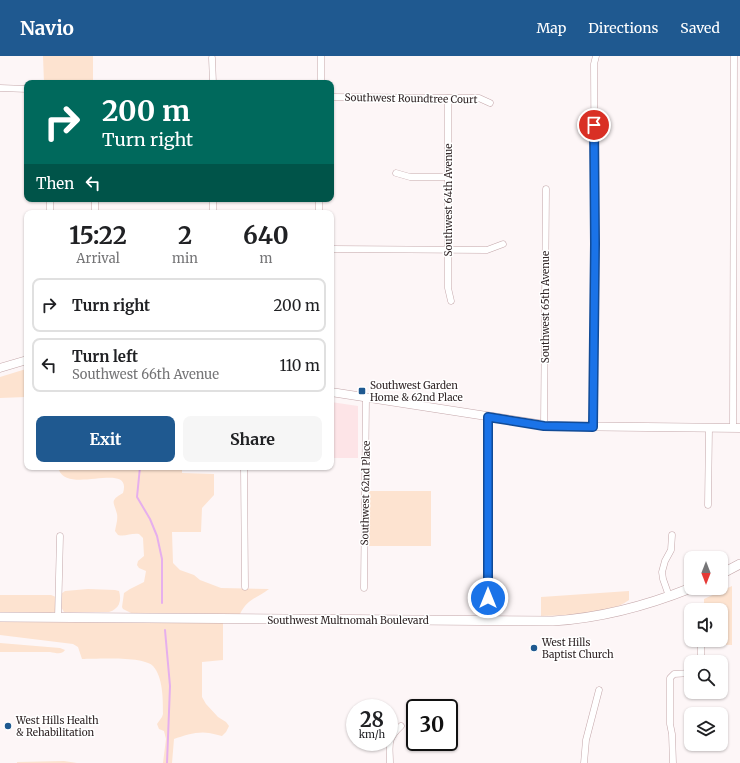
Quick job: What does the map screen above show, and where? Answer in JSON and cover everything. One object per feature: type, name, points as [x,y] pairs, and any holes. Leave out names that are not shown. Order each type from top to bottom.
[{"type":"main road","points":[[728,570],[740,564]]},
{"type":"main road","name":"Southwest Multnomah Boulevard","points":[[0,617],[550,621],[602,616],[635,608],[684,591]]},
{"type":"street","points":[[321,56],[321,80]]},
{"type":"street","points":[[593,427],[595,244],[594,64],[596,56]]},
{"type":"street","points":[[334,393],[544,426],[736,428],[737,100],[734,56]]},
{"type":"street","points":[[212,58],[213,80]]},
{"type":"street","points":[[0,88],[24,89]]},
{"type":"street","name":"Southwest Roundtree Court","points":[[334,98],[479,98],[490,102]]},
{"type":"street","name":"Southwest 64th Avenue","points":[[448,98],[448,288],[451,301]]},
{"type":"street","points":[[396,173],[410,177],[448,177]]},
{"type":"street","name":"Southwest 65th Avenue","points":[[544,426],[546,189]]},
{"type":"street","points":[[334,249],[448,251],[487,250],[503,244]]},
{"type":"street","points":[[0,368],[24,361]]},
{"type":"street","name":"Southwest 62nd Place","points":[[364,588],[366,398]]},
{"type":"street","points":[[488,417],[488,598]]},
{"type":"street","points":[[708,505],[709,428]]},
{"type":"street","points":[[244,470],[245,586]]},
{"type":"street","points":[[669,596],[662,572],[671,550],[672,535]]},
{"type":"street","points":[[58,618],[60,536]]},
{"type":"street","points":[[701,647],[701,655]]},
{"type":"street","points":[[673,763],[672,734],[670,724],[670,678],[674,674],[684,674]]},
{"type":"street","points":[[584,763],[586,740],[599,690]]},
{"type":"street","points":[[390,763],[390,741],[393,733],[401,726]]},
{"type":"shaded area","points":[[43,56],[93,56],[93,80],[44,80]]},
{"type":"shaded area","points":[[24,370],[24,397],[0,398],[0,377]]},
{"type":"shaded area","points":[[334,402],[358,406],[358,458],[334,458]]},
{"type":"shaded area","points":[[59,470],[182,470],[182,473],[214,474],[214,495],[202,508],[201,532],[172,532],[173,563],[180,570],[221,588],[269,589],[249,602],[240,614],[131,613],[123,609],[124,593],[144,582],[146,571],[139,568],[137,565],[138,561],[144,556],[143,538],[139,534],[123,536],[118,535],[115,531],[117,514],[114,500],[123,493],[123,484],[118,479],[110,478],[74,480],[65,477]]},
{"type":"shaded area","points":[[369,491],[431,491],[431,546],[369,546]]},
{"type":"shaded area","points":[[732,586],[732,645],[728,645],[728,603],[704,603],[704,599],[713,595],[728,595],[728,588]]},
{"type":"shaded area","points":[[88,589],[119,591],[119,604],[115,609],[109,612],[64,612],[61,607],[61,594],[65,591]]},
{"type":"shaded area","points":[[629,591],[629,600],[610,609],[587,614],[541,616],[541,597]]},
{"type":"shaded area","points":[[0,595],[51,595],[56,597],[56,609],[55,612],[50,613],[0,612]]},
{"type":"shaded area","points":[[0,622],[223,623],[223,660],[202,662],[202,697],[206,704],[218,717],[229,726],[222,736],[209,733],[196,733],[174,739],[172,763],[163,763],[166,739],[164,731],[159,729],[157,724],[163,714],[161,682],[153,666],[148,663],[130,659],[82,659],[78,647],[73,644],[0,635]]},
{"type":"shaded area","points":[[0,643],[60,648],[65,650],[62,653],[0,652]]},
{"type":"shaded area","points":[[64,761],[77,763],[17,763],[17,762]]},
{"type":"waterway","points":[[140,470],[137,497],[150,519],[157,536],[162,559],[162,603]]},
{"type":"waterway","points":[[165,630],[170,686],[167,763]]},
{"type":"place","name":"Southwest Garden Home & 62nd Place","points":[[362,391]]},
{"type":"place","name":"West Hills Baptist Church","points":[[534,648]]},
{"type":"place","name":"West Hills Health & Rehabilitation","points":[[8,726]]},
{"type":"route","points":[[488,598],[488,417],[544,426],[593,427],[595,244],[594,125]]}]
